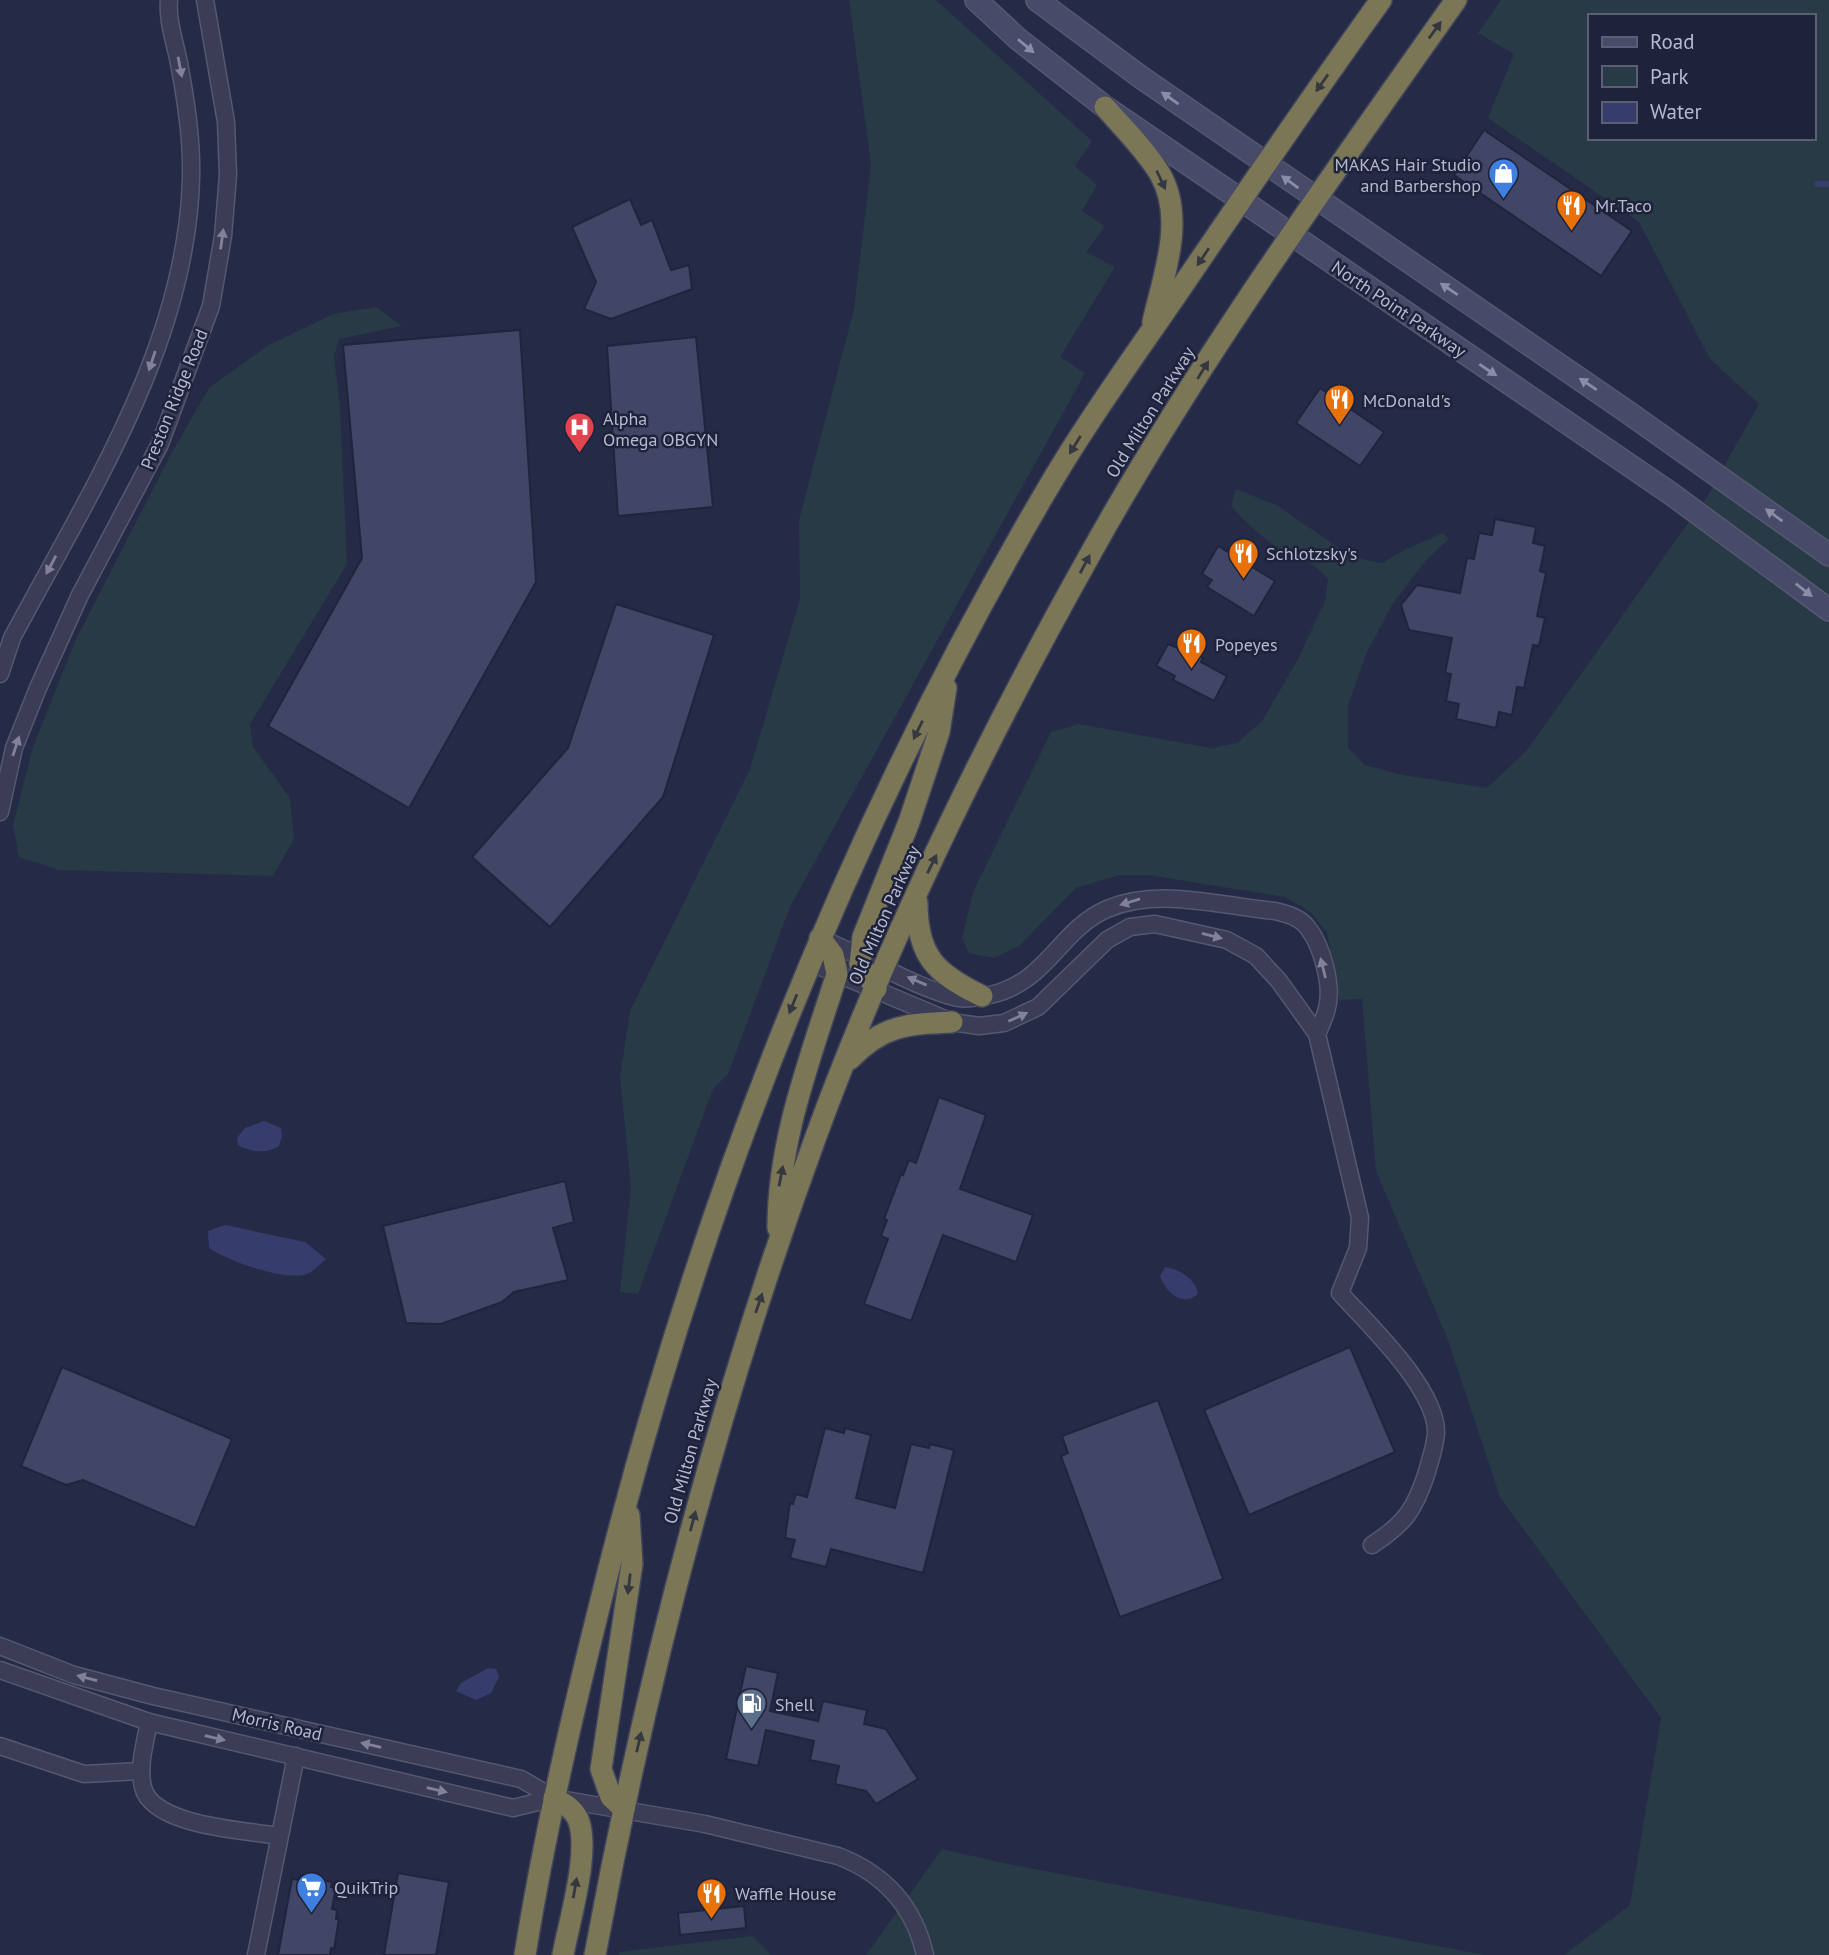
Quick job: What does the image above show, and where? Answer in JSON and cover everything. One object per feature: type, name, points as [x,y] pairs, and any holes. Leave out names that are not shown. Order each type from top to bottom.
[{"type":"highway","points":[[525,1955],[554,1798],[628,1492],[668,1354],[720,1197],[809,962],[950,666],[1046,491],[1096,410],[1381,0]]},
{"type":"highway","name":"Old Milton Parkway","points":[[595,1955],[624,1808],[705,1479],[779,1244],[844,1065],[885,967],[1003,715],[1092,550],[1179,407],[1290,234],[1457,0]]},
{"type":"highway","points":[[1105,107],[1162,177],[1170,200],[1172,223],[1169,248],[1150,334]]},
{"type":"highway","points":[[876,989],[863,973],[860,955],[869,919],[909,821],[939,732],[950,666]]},
{"type":"highway","points":[[917,895],[918,935],[925,952],[944,975],[982,996]]},
{"type":"highway","points":[[779,1244],[778,1189],[795,1107],[837,974],[833,955],[820,938]]},
{"type":"highway","points":[[844,1065],[885,1031],[910,1024],[952,1022]]},
{"type":"highway","points":[[624,1808],[611,1797],[601,1769],[632,1564],[628,1492]]},
{"type":"highway","points":[[554,1798],[569,1807],[578,1819],[581,1837],[581,1858],[563,1955]]},
{"type":"street","name":"Preston Ridge Road","points":[[0,674],[12,638],[148,373],[173,296],[183,250],[191,178],[187,108],[169,0]]},
{"type":"street","name":"Preston Ridge Road","points":[[0,812],[14,748],[38,688],[80,595],[160,444],[211,306],[223,236],[228,175],[226,122],[205,0]]},
{"type":"street","name":"North Point Parkway","points":[[975,0],[1040,57],[1105,107],[1658,485],[1829,610]]},
{"type":"street","points":[[1037,0],[1080,35],[1314,199],[1618,405],[1829,555]]},
{"type":"street","points":[[820,938],[958,998],[1009,990],[1037,973],[1076,930],[1106,909],[1144,898],[1275,911],[1293,916],[1308,928],[1326,975],[1328,1006],[1317,1034]]},
{"type":"street","points":[[809,962],[952,1022],[992,1025],[1038,1007],[1107,940],[1130,927],[1156,925],[1227,940],[1256,956],[1279,981],[1317,1034],[1360,1218],[1358,1248],[1340,1293],[1414,1380],[1430,1405],[1436,1431],[1432,1458],[1412,1512],[1396,1528],[1372,1545]]},
{"type":"street","name":"Morris Road","points":[[0,1646],[74,1675],[153,1696],[522,1779],[554,1798]]},
{"type":"street","name":"Morris Road","points":[[0,1670],[149,1723],[513,1808],[554,1798],[624,1808],[770,1839],[858,1864],[897,1894],[912,1914],[925,1955]]},
{"type":"street","points":[[149,1723],[141,1771],[145,1795],[151,1803],[168,1815],[278,1836]]},
{"type":"street","points":[[0,1746],[84,1774],[141,1771]]},
{"type":"street","points":[[256,1955],[296,1756]]},
{"type":"green space","points":[[849,0],[936,0],[1092,141],[1075,166],[1097,185],[1082,211],[1105,226],[1086,252],[1115,267],[1060,357],[1085,373],[790,907],[728,1074],[713,1089],[638,1294],[620,1292],[631,1188],[620,1077],[630,1011],[750,769],[800,599],[799,520],[854,309],[871,165]]},
{"type":"green space","points":[[1501,0],[1829,0],[1829,1955],[1564,1955],[1630,1905],[1661,1718],[1500,1497],[1448,1340],[1376,1171],[1362,999],[1339,1000],[1327,933],[1310,912],[1285,897],[1149,875],[1119,875],[1076,888],[1019,946],[994,958],[969,953],[962,938],[973,892],[1051,732],[1079,724],[1211,748],[1237,743],[1262,721],[1297,661],[1325,601],[1328,579],[1307,561],[1272,544],[1245,521],[1231,506],[1236,489],[1278,506],[1352,557],[1382,563],[1443,533],[1449,539],[1426,560],[1392,605],[1367,652],[1348,705],[1348,748],[1365,765],[1403,775],[1487,788],[1527,750],[1708,495],[1759,404],[1710,359],[1639,222],[1488,118],[1514,54],[1478,33]]},
{"type":"green space","points":[[376,307],[402,326],[339,339],[334,356],[340,407],[347,564],[250,724],[253,747],[290,798],[294,839],[273,876],[59,870],[19,857],[13,825],[33,747],[76,639],[170,456],[209,388],[267,346],[333,314]]},
{"type":"green space","points":[[942,1849],[1008,1864],[1485,1955],[866,1955]]},
{"type":"green space","points":[[752,1936],[771,1955],[619,1955],[619,1952]]},
{"type":"water","points":[[264,1121],[281,1128],[279,1146],[258,1151],[238,1145],[237,1138],[245,1128]]},
{"type":"water","points":[[225,1225],[305,1242],[326,1259],[311,1272],[299,1275],[273,1273],[243,1264],[209,1248],[208,1231]]},
{"type":"water","points":[[1165,1267],[1186,1276],[1194,1284],[1198,1294],[1186,1299],[1170,1292],[1160,1276]]},
{"type":"water","points":[[488,1668],[496,1669],[499,1677],[491,1693],[476,1700],[456,1691],[461,1683]]},
{"type":"building","points":[[1484,130],[1632,231],[1601,276],[1454,175]]},
{"type":"building","points":[[630,199],[641,225],[652,220],[671,270],[689,265],[692,289],[611,319],[584,309],[596,282],[572,227]]},
{"type":"building","points":[[520,330],[536,582],[409,808],[268,726],[362,558],[343,345]]},
{"type":"building","points":[[696,337],[713,507],[618,516],[607,346]]},
{"type":"building","name":"McDonald's","points":[[1320,388],[1384,432],[1360,466],[1296,423]]},
{"type":"building","points":[[1495,519],[1536,527],[1533,543],[1545,546],[1540,571],[1546,573],[1537,616],[1545,618],[1539,646],[1533,645],[1524,688],[1517,687],[1512,715],[1499,712],[1496,728],[1456,719],[1459,704],[1446,701],[1451,674],[1445,673],[1452,638],[1409,630],[1401,605],[1417,585],[1460,593],[1467,558],[1474,559],[1479,533],[1492,535]]},
{"type":"building","name":"Schlotzsky's","points":[[1218,546],[1275,581],[1254,616],[1207,587],[1212,580],[1202,574]]},
{"type":"building","points":[[616,604],[714,635],[663,797],[550,927],[472,857],[568,748]]},
{"type":"building","name":"Popeyes","points":[[1168,644],[1203,658],[1201,662],[1227,676],[1214,701],[1173,680],[1175,676],[1156,666]]},
{"type":"building","points":[[939,1097],[986,1115],[960,1189],[1033,1215],[1016,1262],[943,1235],[911,1321],[864,1304],[888,1239],[881,1236],[887,1220],[884,1219],[909,1160],[916,1163]]},
{"type":"building","points":[[565,1181],[574,1222],[553,1228],[568,1280],[514,1292],[502,1302],[441,1324],[406,1323],[383,1226]]},
{"type":"building","points":[[1350,1347],[1395,1452],[1249,1515],[1204,1410]]},
{"type":"building","points":[[62,1367],[232,1439],[195,1528],[83,1480],[66,1485],[21,1466]]},
{"type":"building","points":[[1158,1400],[1223,1579],[1120,1617],[1061,1456],[1068,1453],[1062,1436]]},
{"type":"building","points":[[825,1428],[844,1433],[845,1428],[871,1435],[856,1498],[895,1508],[911,1444],[929,1448],[930,1444],[954,1450],[923,1573],[831,1549],[826,1567],[790,1558],[795,1540],[785,1538],[790,1503],[793,1504],[796,1494],[807,1497]]},
{"type":"building","points":[[746,1666],[778,1673],[770,1711],[818,1721],[823,1701],[867,1710],[864,1724],[886,1729],[918,1779],[876,1804],[866,1791],[835,1784],[839,1766],[810,1760],[814,1741],[766,1730],[758,1766],[726,1759]]},
{"type":"building","name":"QuikTrip","points":[[398,1873],[449,1882],[436,1955],[384,1955]]},
{"type":"building","name":"QuikTrip","points":[[300,1876],[332,1882],[331,1887],[336,1887],[332,1909],[337,1910],[336,1919],[339,1919],[334,1949],[331,1948],[330,1955],[278,1955],[292,1879],[299,1880]]},
{"type":"building","name":"Waffle House","points":[[744,1906],[746,1928],[680,1935],[678,1913]]},
{"type":"waterway","points":[[1817,184],[1829,184]]},
{"type":"place","name":"MAKAS Hair Studio and Barbershop","points":[[1504,201]]},
{"type":"place","name":"Mr.Taco","points":[[1572,232]]},
{"type":"place","name":"McDonald's","points":[[1340,427]]},
{"type":"place","name":"Alpha Omega OBGYN","points":[[580,455]]},
{"type":"place","name":"Schlotzsky's","points":[[1243,580]]},
{"type":"place","name":"Popeyes","points":[[1192,671]]},
{"type":"place","name":"Shell","points":[[752,1731]]},
{"type":"place","name":"QuikTrip","points":[[311,1914]]},
{"type":"place","name":"Waffle House","points":[[712,1920]]}]
